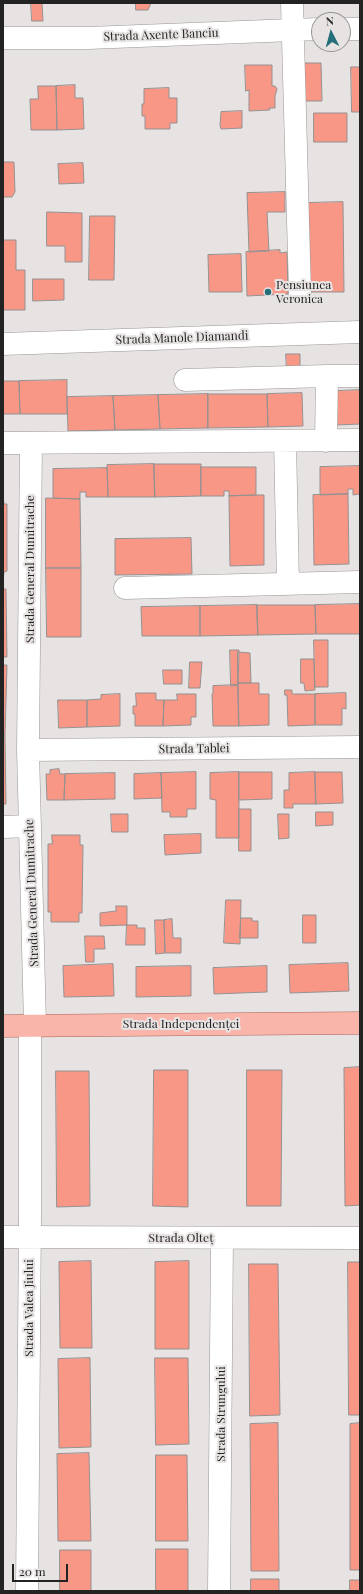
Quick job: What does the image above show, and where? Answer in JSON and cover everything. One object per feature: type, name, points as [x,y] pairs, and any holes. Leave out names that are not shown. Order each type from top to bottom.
[{"type":"main road","name":"Strada Independenței","points":[[3,1026],[360,1023]]},
{"type":"street","points":[[292,3],[300,293]]},
{"type":"street","name":"Strada Axente Banciu","points":[[3,38],[96,37],[311,30]]},
{"type":"street","name":"Strada Manole Diamandi","points":[[3,344],[360,332]]},
{"type":"street","points":[[326,441],[327,376]]},
{"type":"street","points":[[185,380],[360,376]]},
{"type":"street","points":[[3,443],[360,440]]},
{"type":"street","points":[[285,441],[288,584]]},
{"type":"street","name":"Strada General Dumitrache","points":[[31,443],[28,750],[32,1026]]},
{"type":"street","points":[[125,588],[360,582]]},
{"type":"street","name":"Strada Tablei","points":[[28,750],[360,747]]},
{"type":"street","points":[[3,826],[29,826]]},
{"type":"street","name":"Strada Valea Jiului","points":[[27,1591],[32,1026]]},
{"type":"street","name":"Strada Olteț","points":[[3,1237],[360,1238]]},
{"type":"street","name":"Strada Strungului","points":[[219,1591],[222,1238]]},
{"type":"building","points":[[31,3],[42,3],[43,21],[32,21]]},
{"type":"building","points":[[136,3],[151,3],[148,10],[136,10]]},
{"type":"building","points":[[297,63],[321,63],[322,101],[298,101]]},
{"type":"building","points":[[245,65],[272,65],[272,86],[275,86],[277,89],[275,96],[275,108],[269,108],[270,110],[249,111],[249,90],[246,91]]},
{"type":"building","points":[[351,67],[360,67],[360,112],[352,112]]},
{"type":"building","points":[[75,85],[75,98],[83,98],[84,129],[57,130],[56,86]]},
{"type":"building","points":[[38,86],[56,86],[57,130],[31,130],[30,99],[38,99]]},
{"type":"building","points":[[169,88],[169,98],[177,98],[177,123],[170,123],[170,129],[145,129],[145,116],[142,116],[144,89]]},
{"type":"building","points":[[242,111],[242,128],[221,129],[221,112]]},
{"type":"building","points":[[314,113],[347,113],[347,142],[314,142]]},
{"type":"building","points":[[3,162],[14,162],[15,192],[12,197],[3,197]]},
{"type":"building","points":[[83,163],[84,183],[59,184],[58,164]]},
{"type":"building","points":[[285,192],[285,212],[267,212],[269,251],[249,252],[247,193]]},
{"type":"building","points":[[343,202],[344,292],[308,292],[306,203]]},
{"type":"building","points":[[47,212],[82,213],[82,262],[65,262],[65,246],[47,246]]},
{"type":"building","points":[[90,216],[115,216],[114,280],[89,280]]},
{"type":"building","points":[[3,240],[16,240],[16,270],[25,270],[25,310],[3,310]]},
{"type":"building","points":[[280,250],[280,253],[287,252],[288,294],[247,296],[246,252]]},
{"type":"building","points":[[241,254],[242,292],[209,292],[208,255]]},
{"type":"building","points":[[33,279],[64,279],[64,300],[33,301]]},
{"type":"building","points":[[286,354],[300,354],[300,371],[287,371]]},
{"type":"building","points":[[67,380],[67,414],[20,414],[19,381]]},
{"type":"building","points":[[3,381],[19,381],[20,414],[3,414]]},
{"type":"building","points":[[360,390],[360,424],[337,425],[337,391]]},
{"type":"building","points":[[302,393],[303,426],[268,427],[267,394]]},
{"type":"building","points":[[208,394],[208,428],[160,429],[158,395]]},
{"type":"building","points":[[208,394],[267,394],[268,427],[208,428]]},
{"type":"building","points":[[158,395],[160,429],[115,430],[113,396]]},
{"type":"building","points":[[113,396],[115,430],[68,431],[67,397]]},
{"type":"building","points":[[154,464],[201,464],[201,496],[155,497]]},
{"type":"building","points":[[154,464],[155,497],[108,497],[107,465]]},
{"type":"building","points":[[360,466],[360,494],[353,495],[353,489],[348,489],[348,494],[320,495],[320,467]]},
{"type":"building","points":[[201,467],[256,467],[256,495],[229,496],[229,491],[224,491],[224,496],[201,496]]},
{"type":"building","points":[[107,468],[108,497],[86,497],[86,492],[80,492],[80,499],[53,498],[53,469]]},
{"type":"building","points":[[3,494],[4,504],[7,504],[7,571],[4,572],[3,580]]},
{"type":"building","points":[[348,494],[349,564],[314,565],[313,495]]},
{"type":"building","points":[[264,495],[264,565],[230,566],[229,496]]},
{"type":"building","points":[[46,498],[80,499],[81,568],[46,568]]},
{"type":"building","points":[[191,538],[192,574],[115,575],[115,539]]},
{"type":"building","points":[[46,568],[81,568],[81,637],[47,637]]},
{"type":"building","points":[[3,589],[6,589],[7,657],[3,657]]},
{"type":"building","points":[[360,604],[360,634],[316,634],[315,605]]},
{"type":"building","points":[[257,605],[258,635],[200,636],[200,606]]},
{"type":"building","points":[[257,605],[315,605],[316,634],[258,635]]},
{"type":"building","points":[[200,606],[200,636],[142,636],[141,607]]},
{"type":"building","points":[[314,640],[328,640],[328,687],[315,687]]},
{"type":"building","points":[[230,650],[239,650],[238,685],[231,686]]},
{"type":"building","points":[[238,652],[250,653],[251,683],[238,683]]},
{"type":"building","points":[[301,659],[314,659],[315,690],[305,691],[304,683],[301,683]]},
{"type":"building","points":[[190,662],[202,662],[200,688],[189,688]]},
{"type":"building","points":[[3,665],[7,665],[5,736],[3,736]]},
{"type":"building","points":[[163,670],[182,670],[182,684],[164,684]]},
{"type":"building","points":[[238,683],[259,683],[259,694],[269,694],[269,725],[239,726]]},
{"type":"building","points":[[238,685],[239,726],[213,726],[213,686]]},
{"type":"building","points":[[285,690],[292,690],[292,694],[315,694],[315,725],[288,726],[287,695],[285,695]]},
{"type":"building","points":[[136,693],[156,693],[156,700],[164,700],[163,726],[135,726],[133,706],[136,706]]},
{"type":"building","points":[[346,693],[346,709],[342,708],[342,725],[315,725],[315,694]]},
{"type":"building","points":[[120,694],[120,726],[87,727],[87,700],[101,699],[101,695]]},
{"type":"building","points":[[177,694],[196,694],[196,717],[191,717],[191,725],[163,726],[164,700],[177,700]]},
{"type":"building","points":[[58,700],[87,700],[87,727],[59,728]]},
{"type":"building","points":[[3,736],[5,736],[6,804],[3,804]]},
{"type":"building","points":[[59,769],[60,774],[65,774],[64,800],[47,800],[46,774],[50,774],[50,770]]},
{"type":"building","points":[[196,772],[196,809],[187,809],[187,817],[170,817],[170,812],[162,812],[161,773]]},
{"type":"building","points":[[239,772],[272,772],[272,799],[239,800]]},
{"type":"building","points":[[239,772],[239,838],[216,838],[216,800],[210,799],[210,773]]},
{"type":"building","points":[[315,772],[342,772],[343,803],[316,804]]},
{"type":"building","points":[[315,772],[316,804],[293,804],[293,808],[284,808],[284,790],[289,790],[289,773]]},
{"type":"building","points":[[115,773],[115,799],[64,800],[65,774]]},
{"type":"building","points":[[161,773],[162,798],[134,799],[134,774]]},
{"type":"building","points":[[239,809],[251,809],[251,851],[239,851]]},
{"type":"building","points":[[316,812],[333,812],[333,825],[316,826]]},
{"type":"building","points":[[111,814],[128,814],[128,832],[112,832]]},
{"type":"building","points":[[278,814],[289,814],[289,838],[279,839]]},
{"type":"building","points":[[201,834],[201,853],[165,855],[164,835]]},
{"type":"building","points":[[52,835],[80,835],[80,845],[83,845],[82,913],[79,913],[79,922],[51,922],[51,912],[48,912],[48,844],[52,844]]},
{"type":"building","points":[[226,900],[241,900],[240,944],[224,943]]},
{"type":"building","points":[[116,906],[127,906],[127,925],[100,926],[100,913],[116,911]]},
{"type":"building","points":[[303,915],[316,915],[316,943],[303,943]]},
{"type":"building","points":[[241,918],[252,918],[252,921],[258,921],[258,938],[240,938]]},
{"type":"building","points":[[172,919],[173,938],[181,938],[181,953],[165,953],[164,920]]},
{"type":"building","points":[[155,920],[164,920],[165,953],[156,954]]},
{"type":"building","points":[[127,925],[137,925],[137,928],[145,928],[145,945],[126,945]]},
{"type":"building","points":[[85,936],[104,936],[105,949],[94,949],[94,962],[86,962]]},
{"type":"building","points":[[348,963],[349,991],[290,993],[289,965]]},
{"type":"building","points":[[113,964],[114,996],[64,997],[63,966]]},
{"type":"building","points":[[191,966],[191,996],[136,997],[136,967]]},
{"type":"building","points":[[267,966],[267,992],[214,994],[213,968]]},
{"type":"building","points":[[360,1067],[360,1205],[345,1206],[344,1068]]},
{"type":"building","points":[[154,1070],[188,1070],[188,1207],[153,1206]]},
{"type":"building","points":[[247,1070],[282,1070],[281,1206],[247,1206]]},
{"type":"building","points":[[56,1071],[89,1071],[90,1206],[57,1207]]},
{"type":"building","points":[[91,1261],[92,1348],[60,1348],[59,1262]]},
{"type":"building","points":[[189,1261],[189,1349],[155,1349],[155,1262]]},
{"type":"building","points":[[348,1262],[360,1262],[360,1415],[349,1415]]},
{"type":"building","points":[[249,1264],[278,1264],[280,1415],[250,1416]]},
{"type":"building","points":[[90,1358],[91,1447],[59,1448],[58,1359]]},
{"type":"building","points":[[155,1358],[188,1358],[189,1444],[156,1445]]},
{"type":"building","points":[[278,1423],[279,1571],[251,1571],[250,1424]]},
{"type":"building","points":[[360,1423],[360,1570],[350,1570],[350,1424]]},
{"type":"building","points":[[89,1453],[91,1541],[58,1541],[57,1454]]},
{"type":"building","points":[[156,1455],[187,1455],[188,1541],[156,1541]]},
{"type":"building","points":[[156,1549],[188,1549],[188,1591],[156,1591]]},
{"type":"building","points":[[60,1550],[91,1550],[91,1591],[60,1591]]},
{"type":"building","points":[[251,1579],[279,1579],[279,1591],[251,1591]]},
{"type":"building","points":[[350,1580],[360,1580],[360,1591],[350,1591]]},
{"type":"place","name":"Pensiunea Veronica","points":[[268,292]]}]
